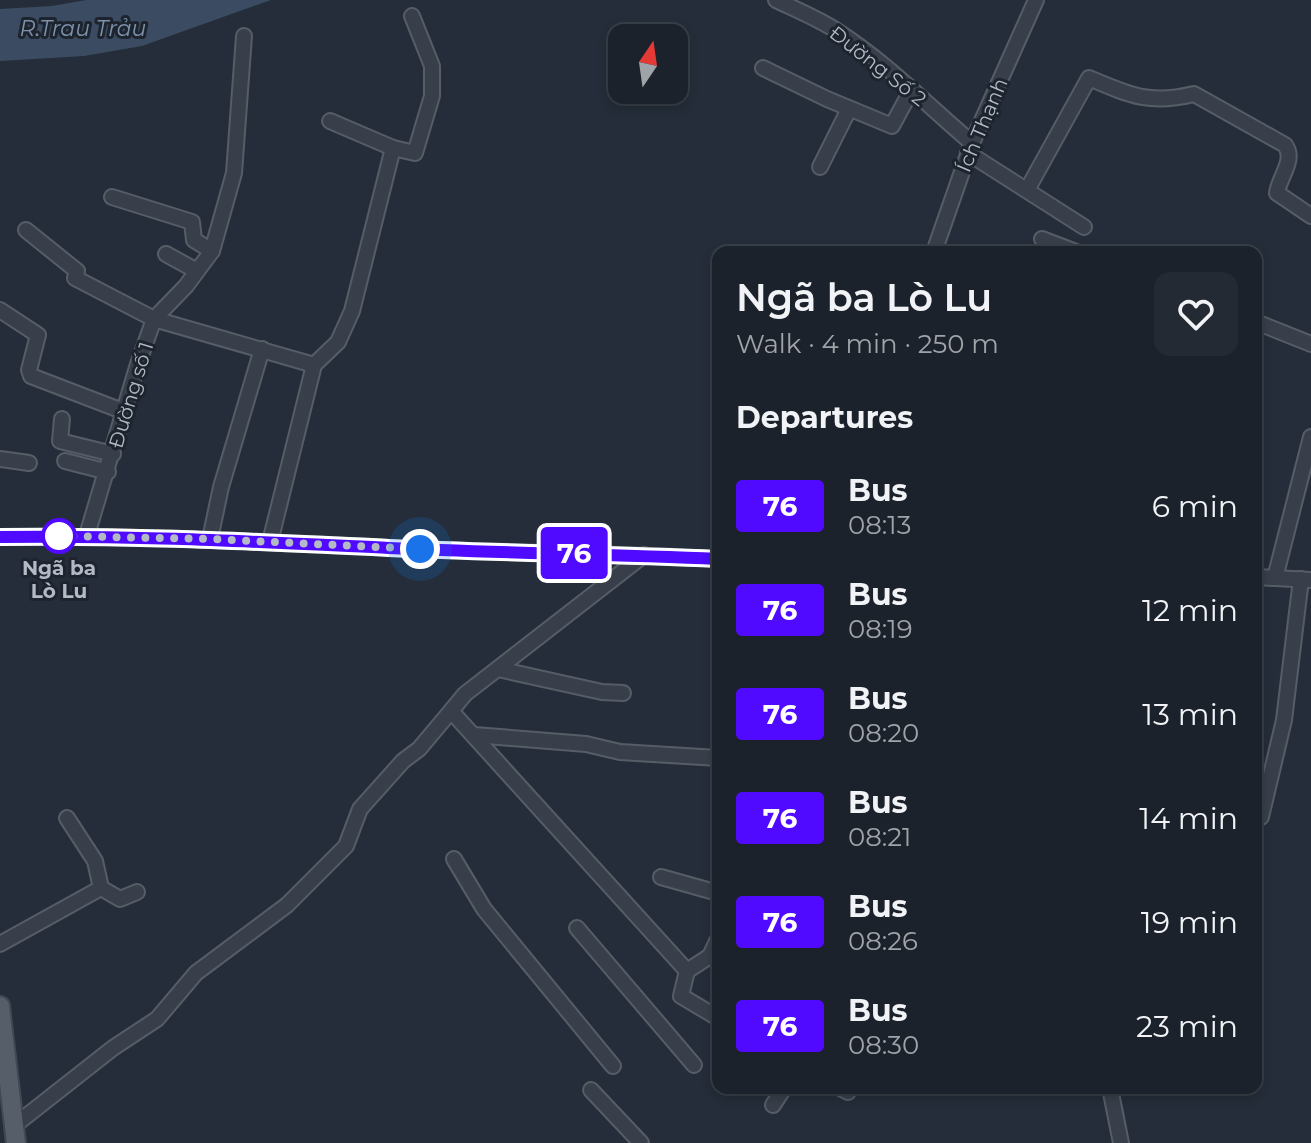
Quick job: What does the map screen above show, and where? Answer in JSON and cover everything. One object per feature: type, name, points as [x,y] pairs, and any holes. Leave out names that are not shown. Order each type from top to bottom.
[{"type":"main road","points":[[0,1006],[5,1101],[14,1137]]},
{"type":"street","name":"Đường Số 2","points":[[776,0],[836,30],[912,89],[970,148],[1084,227]]},
{"type":"street","name":"Ích Thạnh","points":[[936,246],[970,148],[1036,0]]},
{"type":"street","points":[[330,121],[393,148],[415,153],[432,96],[432,66],[412,16]]},
{"type":"street","name":"Đường số 1","points":[[87,535],[154,319],[212,251],[234,173],[244,36]]},
{"type":"street","points":[[763,68],[892,126],[912,89]]},
{"type":"street","points":[[1027,190],[1089,78],[1141,98],[1194,94],[1285,145],[1289,157],[1277,193],[1311,216]]},
{"type":"street","points":[[820,167],[849,109]]},
{"type":"street","points":[[270,542],[314,365],[338,342],[352,311],[393,148]]},
{"type":"street","points":[[112,197],[192,222],[194,240],[212,251]]},
{"type":"street","points":[[26,230],[77,271],[75,278],[154,319],[314,365]]},
{"type":"street","points":[[1042,239],[1060,246]]},
{"type":"street","points":[[166,254],[197,271]]},
{"type":"street","points":[[0,310],[38,335],[29,370],[31,376],[125,412]]},
{"type":"street","points":[[1262,324],[1311,344]]},
{"type":"street","points":[[210,539],[221,487],[262,349]]},
{"type":"street","points":[[62,419],[60,441],[113,454]]},
{"type":"street","points":[[1275,578],[1311,437]]},
{"type":"street","points":[[0,459],[29,463]]},
{"type":"street","points":[[65,461],[108,472]]},
{"type":"street","points":[[0,537],[87,535],[712,559]]},
{"type":"street","points":[[14,1137],[113,1048],[157,1019],[196,973],[287,905],[346,846],[360,809],[403,761],[419,749],[465,694],[644,555]]},
{"type":"street","points":[[1262,577],[1306,580],[1284,720],[1262,813]]},
{"type":"street","points":[[498,669],[602,692],[623,693]]},
{"type":"street","points":[[451,711],[687,971]]},
{"type":"street","points":[[474,735],[586,744],[620,752],[712,758]]},
{"type":"street","points":[[67,818],[95,861],[101,888],[120,899],[137,892]]},
{"type":"street","points":[[454,859],[484,909],[613,1066]]},
{"type":"street","points":[[661,877],[712,891]]},
{"type":"street","points":[[0,944],[101,888]]},
{"type":"street","points":[[577,928],[694,1065]]},
{"type":"street","points":[[712,952],[687,971],[681,996],[712,1014]]},
{"type":"street","points":[[591,1090],[641,1143]]},
{"type":"street","points":[[773,1105],[780,1094]]},
{"type":"street","points":[[1111,1094],[1121,1143]]},
{"type":"water","name":"R.Trau Trảu","points":[[86,0],[271,0],[142,46],[84,56],[0,61],[0,9],[52,6]]},
{"type":"bus line","name":"76","points":[[0,537],[87,535],[712,559]]},
{"type":"place","name":"Ngã ba Lò Lu","points":[[59,536]]},
{"type":"route","points":[[59,536],[210,539],[420,549]]}]
